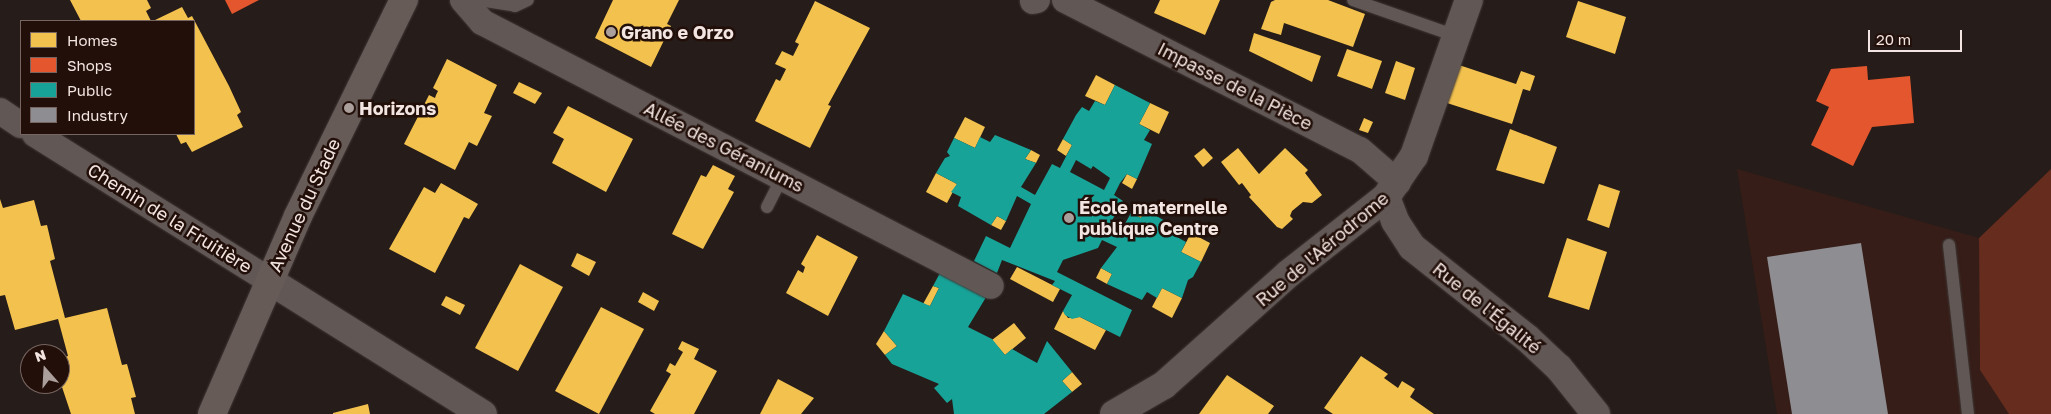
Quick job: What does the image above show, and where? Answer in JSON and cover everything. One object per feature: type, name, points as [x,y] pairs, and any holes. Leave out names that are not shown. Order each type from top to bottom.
[{"type":"main road","name":"Avenue du Stade","points":[[212,414],[349,108],[404,0]]},
{"type":"street","name":"Allée des Géraniums","points":[[463,0],[482,22],[991,286]]},
{"type":"street","name":"Impasse de la Pièce","points":[[1065,0],[1360,150],[1392,190]]},
{"type":"street","name":"Rue de l'Aérodrome","points":[[1114,414],[1164,385],[1288,274],[1392,190],[1414,156],[1469,0]]},
{"type":"street","points":[[0,111],[20,124]]},
{"type":"street","name":"Chemin de la Fruitière","points":[[37,135],[483,414]]},
{"type":"street","name":"Rue de l'Égalité","points":[[1392,190],[1395,221],[1412,247],[1521,332],[1558,368],[1596,414]]},
{"type":"lane","points":[[479,0],[515,6],[528,0]]},
{"type":"lane","points":[[1353,0],[1456,36]]},
{"type":"lane","points":[[768,207],[782,178]]},
{"type":"lane","points":[[1949,245],[1968,414]]},
{"type":"shaded area","points":[[1737,169],[1979,238],[1980,370],[2009,414],[1777,414]]},
{"type":"shaded area","points":[[2051,169],[2051,414],[2009,414],[1980,370],[1979,238]]},
{"type":"building: Homes","points":[[70,0],[147,0],[151,8],[146,11],[150,20],[80,20]]},
{"type":"building: Homes","points":[[613,0],[679,0],[667,24],[671,26],[651,67],[595,38]]},
{"type":"building: Homes","points":[[1160,0],[1220,0],[1205,35],[1154,13]]},
{"type":"building: Homes","points":[[1275,0],[1328,0],[1365,14],[1353,47],[1284,23],[1281,35],[1261,29],[1271,2]]},
{"type":"building: Homes","points":[[815,1],[870,28],[828,105],[831,106],[810,148],[755,121],[776,79],[780,81],[786,69],[775,64],[782,51],[793,56],[799,44],[795,42]]},
{"type":"building: Homes","points":[[1578,1],[1626,17],[1615,54],[1566,37]]},
{"type":"building: Homes","points":[[182,7],[188,18],[192,16],[194,20],[155,20]]},
{"type":"building: Homes","points":[[195,22],[241,112],[237,115],[243,127],[192,152],[186,142],[181,144],[176,135],[195,135]]},
{"type":"building: Homes","points":[[1254,33],[1321,56],[1312,82],[1249,51]]},
{"type":"building: Homes","points":[[1347,49],[1382,61],[1372,89],[1337,76]]},
{"type":"building: Homes","points":[[447,59],[497,85],[484,113],[492,116],[477,146],[469,142],[455,170],[404,144],[429,95],[435,98],[438,91],[433,88]]},
{"type":"building: Homes","points":[[1396,61],[1415,68],[1405,100],[1385,93]]},
{"type":"building: Homes","points":[[1459,65],[1516,84],[1521,71],[1535,76],[1530,91],[1523,89],[1512,124],[1447,103]]},
{"type":"building: Homes","points":[[1096,75],[1115,85],[1105,105],[1085,96]]},
{"type":"building: Homes","points":[[519,82],[542,93],[535,104],[513,93]]},
{"type":"building: Homes","points":[[1150,103],[1169,112],[1159,134],[1139,124]]},
{"type":"building: Homes","points":[[568,106],[633,139],[606,192],[552,163],[564,139],[553,133]]},
{"type":"building: Homes","points":[[965,117],[985,127],[975,148],[954,138]]},
{"type":"building: Homes","points":[[1364,118],[1373,122],[1368,133],[1359,130]]},
{"type":"building: Homes","points":[[1510,129],[1557,147],[1544,184],[1496,170]]},
{"type":"building: Homes","points":[[1063,139],[1072,145],[1066,156],[1057,150]]},
{"type":"building: Homes","points":[[1204,148],[1213,158],[1203,167],[1194,156]]},
{"type":"building: Homes","points":[[1238,148],[1259,174],[1285,148],[1308,170],[1305,173],[1322,195],[1312,203],[1303,202],[1292,211],[1290,216],[1293,219],[1282,229],[1277,227],[1249,197],[1251,195],[1242,183],[1239,185],[1221,162]]},
{"type":"building: Homes","points":[[1031,150],[1040,155],[1036,163],[1025,159]]},
{"type":"building: Homes","points":[[713,165],[735,176],[728,189],[734,192],[703,249],[672,234],[701,175],[706,177]]},
{"type":"building: Homes","points":[[936,173],[957,184],[947,203],[926,192]]},
{"type":"building: Homes","points":[[1127,174],[1137,179],[1132,189],[1122,183]]},
{"type":"building: Homes","points":[[441,183],[478,204],[469,219],[464,217],[435,273],[389,249],[424,187],[435,193]]},
{"type":"building: Homes","points":[[1599,184],[1620,191],[1609,228],[1587,220]]},
{"type":"building: Homes","points":[[0,199],[3,208],[34,200],[41,226],[47,225],[55,259],[50,261],[65,318],[107,308],[122,365],[127,364],[136,397],[131,398],[135,414],[71,414],[64,394],[70,394],[70,344],[65,344],[58,319],[15,330],[5,295],[0,296]]},
{"type":"building: Homes","points":[[1135,205],[1146,210],[1141,218],[1131,213]]},
{"type":"building: Homes","points":[[997,216],[1006,221],[1001,230],[991,225]]},
{"type":"building: Homes","points":[[1191,233],[1210,243],[1201,262],[1181,252]]},
{"type":"building: Homes","points":[[817,235],[858,257],[828,316],[786,293],[798,270],[803,273],[805,267],[801,264]]},
{"type":"building: Homes","points":[[1567,238],[1607,252],[1589,310],[1548,297]]},
{"type":"building: Homes","points":[[577,253],[596,262],[589,276],[571,266]]},
{"type":"building: Homes","points":[[520,264],[563,287],[518,371],[475,348]]},
{"type":"building: Homes","points":[[1017,267],[1060,289],[1053,302],[1010,279]]},
{"type":"building: Homes","points":[[1101,268],[1112,274],[1107,284],[1096,278]]},
{"type":"building: Homes","points":[[933,286],[939,288],[930,306],[923,304]]},
{"type":"building: Homes","points":[[1162,288],[1182,298],[1172,318],[1152,307]]},
{"type":"building: Homes","points":[[643,292],[659,301],[654,311],[638,302]]},
{"type":"building: Homes","points":[[446,296],[465,305],[460,315],[441,305]]},
{"type":"building: Homes","points":[[601,307],[644,329],[599,414],[555,391]]},
{"type":"building: Homes","points":[[1063,311],[1068,318],[1080,317],[1106,330],[1095,350],[1054,329]]},
{"type":"building: Homes","points":[[1014,323],[1026,338],[1005,355],[992,340]]},
{"type":"building: Homes","points":[[884,331],[897,346],[885,355],[876,344]]},
{"type":"building: Homes","points":[[682,341],[699,349],[694,359],[717,371],[694,414],[655,414],[650,411],[671,374],[666,371],[670,363],[675,366],[683,352],[678,349]]},
{"type":"building: Homes","points":[[1361,356],[1388,374],[1384,378],[1398,388],[1402,381],[1415,389],[1410,397],[1434,414],[1333,414],[1324,408]]},
{"type":"building: Homes","points":[[1072,372],[1082,384],[1072,392],[1062,381]]},
{"type":"building: Homes","points":[[1227,375],[1274,406],[1268,414],[1199,414]]},
{"type":"building: Homes","points":[[778,379],[814,398],[801,414],[760,414]]},
{"type":"building: Homes","points":[[368,404],[370,414],[333,414],[333,413]]},
{"type":"building: Shops","points":[[225,0],[259,0],[232,14]]},
{"type":"building: Shops","points":[[1867,66],[1868,80],[1910,76],[1914,123],[1872,127],[1853,166],[1811,145],[1829,107],[1816,101],[1831,69]]},
{"type":"building: Public","points":[[1115,85],[1150,103],[1139,124],[1150,130],[1144,140],[1152,144],[1137,179],[1127,174],[1120,183],[1114,195],[1123,201],[1106,231],[1122,238],[1126,232],[1122,229],[1131,213],[1141,218],[1146,210],[1179,229],[1175,236],[1186,242],[1181,252],[1201,262],[1193,277],[1188,280],[1182,298],[1162,288],[1157,298],[1147,292],[1142,300],[1107,284],[1112,274],[1101,268],[1117,247],[1102,240],[1098,248],[1063,260],[1057,272],[1132,310],[1120,337],[1080,317],[1072,319],[1065,315],[1063,311],[1072,295],[1052,285],[1055,281],[1002,260],[997,273],[974,261],[986,236],[1010,248],[1031,204],[1017,196],[1006,221],[997,216],[991,225],[958,206],[961,197],[951,192],[957,184],[936,173],[945,158],[950,156],[947,152],[954,138],[975,148],[980,137],[990,142],[995,135],[1031,150],[1025,159],[1036,163],[1021,187],[1035,195],[1052,164],[1060,168],[1072,145],[1063,139],[1082,107],[1089,111],[1095,101],[1105,105]],"holes":[[[1076,160],[1091,169],[1093,166],[1110,178],[1104,190],[1070,172]]]},
{"type":"building: Public","points":[[941,271],[988,294],[968,327],[992,339],[1005,355],[1012,349],[1037,363],[1047,341],[1072,372],[1062,381],[1072,392],[1044,414],[954,414],[952,399],[947,403],[934,388],[939,384],[892,364],[885,355],[897,346],[884,331],[903,294],[930,306],[939,288],[933,286]]},
{"type":"building: Industry","points":[[1861,243],[1888,414],[1792,414],[1767,257]]},
{"type":"place","name":"Grano e Orzo","points":[[611,32]]},
{"type":"place","name":"Horizons","points":[[349,108]]},
{"type":"place","name":"École maternelle publique Centre","points":[[1069,218]]}]
